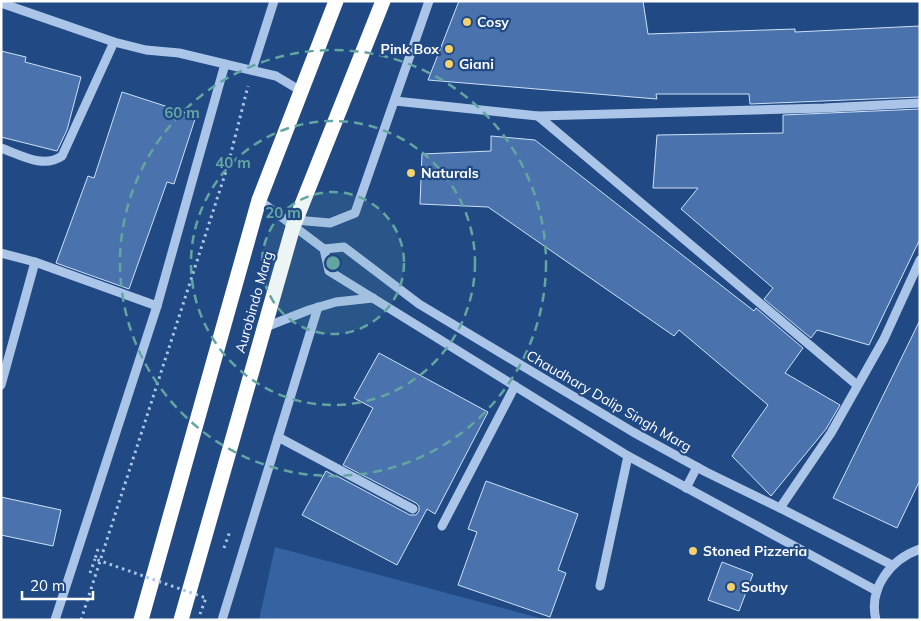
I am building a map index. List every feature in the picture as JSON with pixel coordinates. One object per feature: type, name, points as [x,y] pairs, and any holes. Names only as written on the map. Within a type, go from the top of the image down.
[{"type":"highway","name":"Aurobindo Marg","points":[[141,620],[259,200],[336,1]]},
{"type":"highway","name":"Aurobindo Marg","points":[[181,620],[294,223],[383,1]]},
{"type":"street","points":[[252,70],[274,1]]},
{"type":"street","points":[[294,223],[330,223],[356,213],[429,1]]},
{"type":"street","points":[[1,3],[114,42],[146,50],[178,52],[276,76],[301,91]]},
{"type":"street","points":[[1,148],[41,162],[50,162],[62,156],[114,42]]},
{"type":"street","points":[[54,620],[157,306],[226,64]]},
{"type":"street","points":[[395,100],[538,116],[814,109],[920,103]]},
{"type":"street","points":[[538,116],[857,385]]},
{"type":"street","points":[[259,200],[294,223],[324,249],[329,271],[628,456],[876,592]]},
{"type":"street","name":"Chaudhary Dalip Singh Marg","points":[[324,249],[344,247],[419,304],[632,432],[697,467],[892,565]]},
{"type":"street","points":[[1,252],[35,262],[157,306]]},
{"type":"street","points":[[780,508],[831,433],[884,339],[920,260]]},
{"type":"street","points":[[1,385],[35,262]]},
{"type":"street","points":[[263,328],[336,302],[373,298]]},
{"type":"street","points":[[222,620],[318,307]]},
{"type":"street","points":[[442,526],[515,386]]},
{"type":"street","points":[[278,437],[413,509]]},
{"type":"street","points":[[600,586],[628,456]]},
{"type":"street","points":[[686,488],[697,467]]},
{"type":"street","points":[[876,620],[874,613],[876,592],[883,577],[892,565],[908,553],[920,549]]},
{"type":"path","points":[[81,620],[228,165],[252,70]]},
{"type":"path","points":[[98,549],[95,559],[206,598],[200,614]]},
{"type":"shaded area","points":[[275,547],[547,620],[259,620]]},
{"type":"building","points":[[459,1],[643,1],[648,34],[795,29],[795,32],[920,26],[920,97],[750,104],[749,94],[656,94],[657,99],[428,80]]},
{"type":"building","points":[[1,51],[26,57],[25,62],[81,77],[67,130],[57,151],[1,137]]},
{"type":"building","points":[[122,92],[196,116],[174,184],[167,182],[129,289],[56,263],[88,176],[94,178]]},
{"type":"building","points":[[920,109],[920,239],[869,345],[817,330],[811,338],[764,299],[773,288],[681,209],[698,188],[653,188],[657,135],[783,133],[783,115]]},
{"type":"building","points":[[491,136],[535,140],[754,311],[756,308],[803,348],[785,373],[840,405],[826,429],[771,496],[732,456],[768,405],[679,330],[674,336],[488,207],[420,204],[422,154],[491,151]]},
{"type":"building","points":[[920,320],[920,480],[897,528],[833,498]]},
{"type":"building","points":[[379,353],[488,412],[435,514],[427,509],[397,565],[302,515],[326,471],[410,515],[416,515],[419,511],[419,506],[416,503],[343,465],[373,408],[354,398]]},
{"type":"building","points":[[486,481],[578,514],[558,570],[566,573],[550,617],[458,585],[477,532],[468,529]]},
{"type":"building","points":[[1,497],[61,510],[53,546],[1,535]]},
{"type":"building","name":"Southy","points":[[722,562],[753,574],[739,611],[708,600]]},
{"type":"place","name":"Cosy","points":[[467,22]]},
{"type":"place","name":"Pink Box","points":[[449,49]]},
{"type":"place","name":"Giani","points":[[449,64]]},
{"type":"place","name":"Naturals","points":[[411,173]]},
{"type":"place","name":"Stoned Pizzeria","points":[[693,551]]},
{"type":"place","name":"Southy","points":[[731,587]]}]
